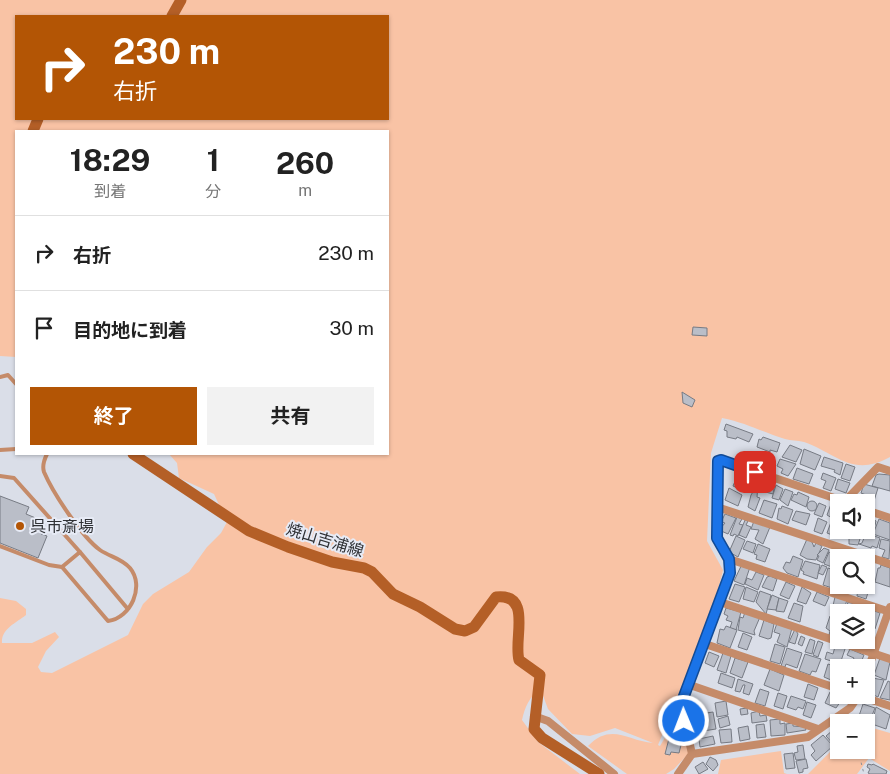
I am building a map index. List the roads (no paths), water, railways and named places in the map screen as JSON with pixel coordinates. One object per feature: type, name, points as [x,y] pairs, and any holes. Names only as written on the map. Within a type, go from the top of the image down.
[{"type":"main road","points":[[173,15],[181,0]]},
{"type":"main road","name":"焼山吉浦線","points":[[135,455],[249,531],[332,562],[364,568],[372,572],[393,594],[420,607],[456,629],[465,631],[474,627],[496,597],[504,596],[512,600],[521,616],[517,643],[519,660],[540,675],[534,716]]},
{"type":"main road","points":[[534,716],[534,729],[542,738],[599,774]]},
{"type":"street","points":[[692,754],[681,704],[690,685],[730,573],[729,559],[717,538],[718,461],[721,460],[830,497]]},
{"type":"street","points":[[853,494],[878,467],[890,471]]},
{"type":"street","points":[[717,507],[890,564]]},
{"type":"street","points":[[875,513],[890,518]]},
{"type":"street","points":[[729,559],[890,610],[872,659]]},
{"type":"street","points":[[720,602],[890,659]]},
{"type":"street","points":[[705,644],[830,686]]},
{"type":"street","points":[[690,685],[818,730]]},
{"type":"street","points":[[875,701],[890,706]]},
{"type":"street","points":[[678,774],[692,754],[808,737],[850,708],[852,704]]},
{"type":"street","points":[[534,716],[548,721],[614,774]]},
{"type":"lane","points":[[0,376],[8,375],[15,383]]},
{"type":"lane","points":[[0,450],[15,449]]},
{"type":"lane","points":[[0,546],[49,565],[62,567],[108,621],[116,620],[135,598],[137,587],[135,575],[119,558],[101,550],[70,517],[44,471],[43,463],[47,455]]},
{"type":"lane","points":[[0,476],[14,478],[127,608]]},
{"type":"lane","points":[[62,567],[80,552]]},
{"type":"place","name":"呉市斎場","points":[[20,526]]}]
